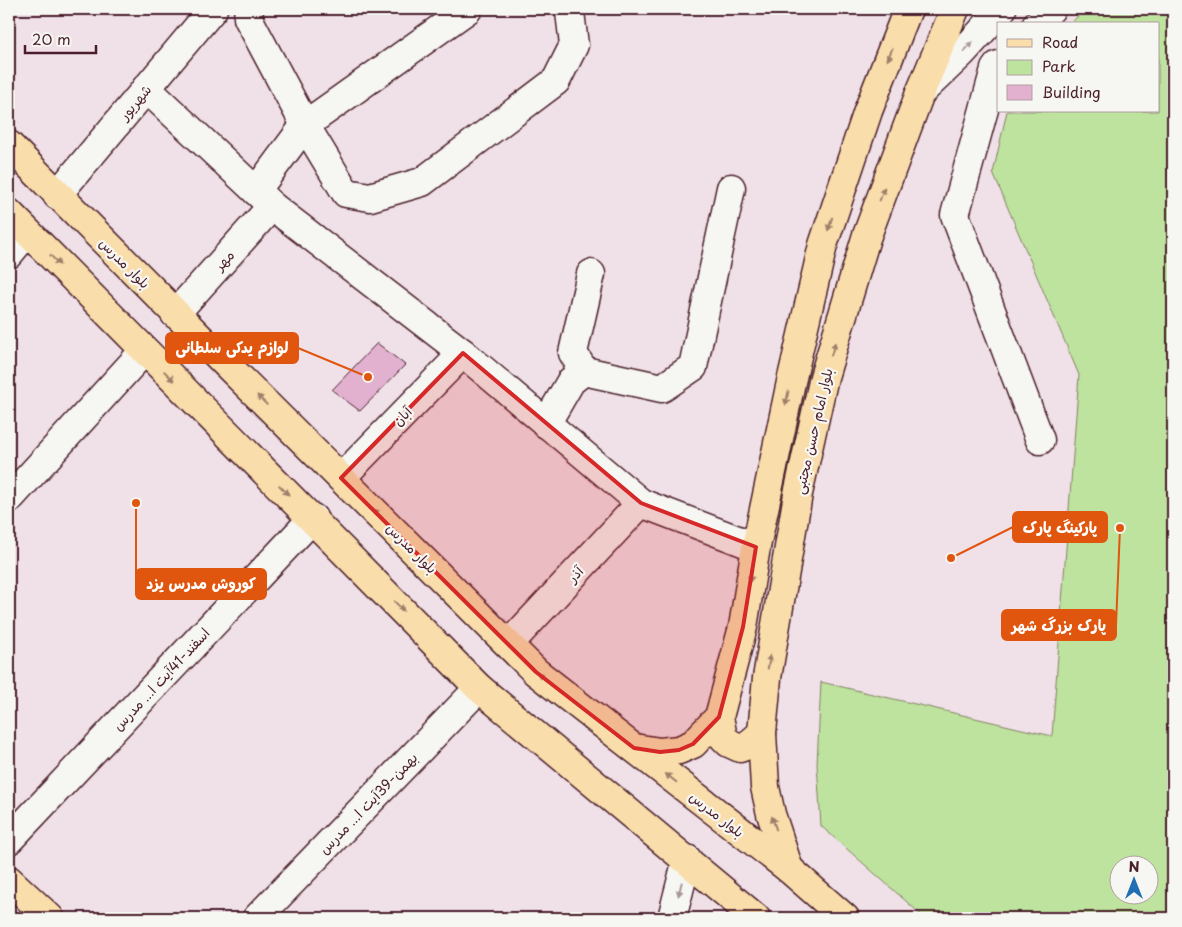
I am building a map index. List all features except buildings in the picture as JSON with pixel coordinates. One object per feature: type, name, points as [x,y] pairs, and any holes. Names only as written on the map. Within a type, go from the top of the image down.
[{"type":"main road","points":[[762,733],[748,745],[740,748],[729,743],[723,737],[719,717],[744,627],[756,547],[790,382],[823,245],[868,111],[908,9]]},
{"type":"main road","name":"بلوار امام حسن مجتبی","points":[[789,869],[771,814],[765,787],[762,733],[767,678],[798,494],[824,377],[866,238],[920,92],[955,9]]},
{"type":"main road","name":"بلوار مدرس","points":[[9,145],[175,314],[536,672],[789,869],[845,918]]},
{"type":"main road","points":[[9,213],[479,688],[756,918]]},
{"type":"main road","points":[[634,748],[660,752],[679,750],[693,744],[719,717]]},
{"type":"main road","points":[[9,880],[50,918]]},
{"type":"street","name":"شهریور","points":[[57,195],[213,9]]},
{"type":"street","points":[[249,9],[248,18],[305,125],[346,193],[370,197],[422,182],[556,81],[574,45],[568,9]]},
{"type":"street","name":"مهر","points":[[175,314],[264,198],[305,125],[468,9]]},
{"type":"street","points":[[920,92],[962,53],[1002,9]]},
{"type":"street","points":[[1039,22],[1051,9]]},
{"type":"street","points":[[997,66],[955,216],[1040,440]]},
{"type":"street","points":[[146,88],[264,198],[463,353],[641,504],[756,547]]},
{"type":"street","points":[[591,274],[573,353],[584,371],[662,388],[693,367],[731,188]]},
{"type":"street","points":[[9,254],[28,232]]},
{"type":"street","points":[[9,499],[144,351]]},
{"type":"street","name":"آبان","points":[[341,478],[463,353]]},
{"type":"street","points":[[546,424],[571,380],[584,371]]},
{"type":"street","name":"آذر","points":[[508,644],[641,504]]},
{"type":"street","name":"اسفند-41آیت ا... مدرس","points":[[9,840],[312,518]]},
{"type":"street","name":"بهمن-39آیت ا... مدرس","points":[[257,918],[479,688]]},
{"type":"street","points":[[672,918],[687,859]]},
{"type":"highlighted area","points":[[463,353],[641,503],[756,547],[743,627],[719,717],[693,744],[679,750],[660,752],[634,748],[536,672],[341,478]]},
{"type":"green space","points":[[1085,9],[1173,9],[1173,918],[925,918],[821,826],[817,764],[821,682],[1052,736],[1079,375],[993,173],[1007,112],[1160,112],[1160,22],[1072,22]]},
{"type":"place","name":"لوازم یدکی سلطانی","points":[[368,377]]},
{"type":"place","name":"کوروش مدرس یزد","points":[[136,503]]},
{"type":"place","name":"پارک بزرگ شهر","points":[[1120,528]]},
{"type":"place","name":"پارکینگ پارک","points":[[951,558]]}]
